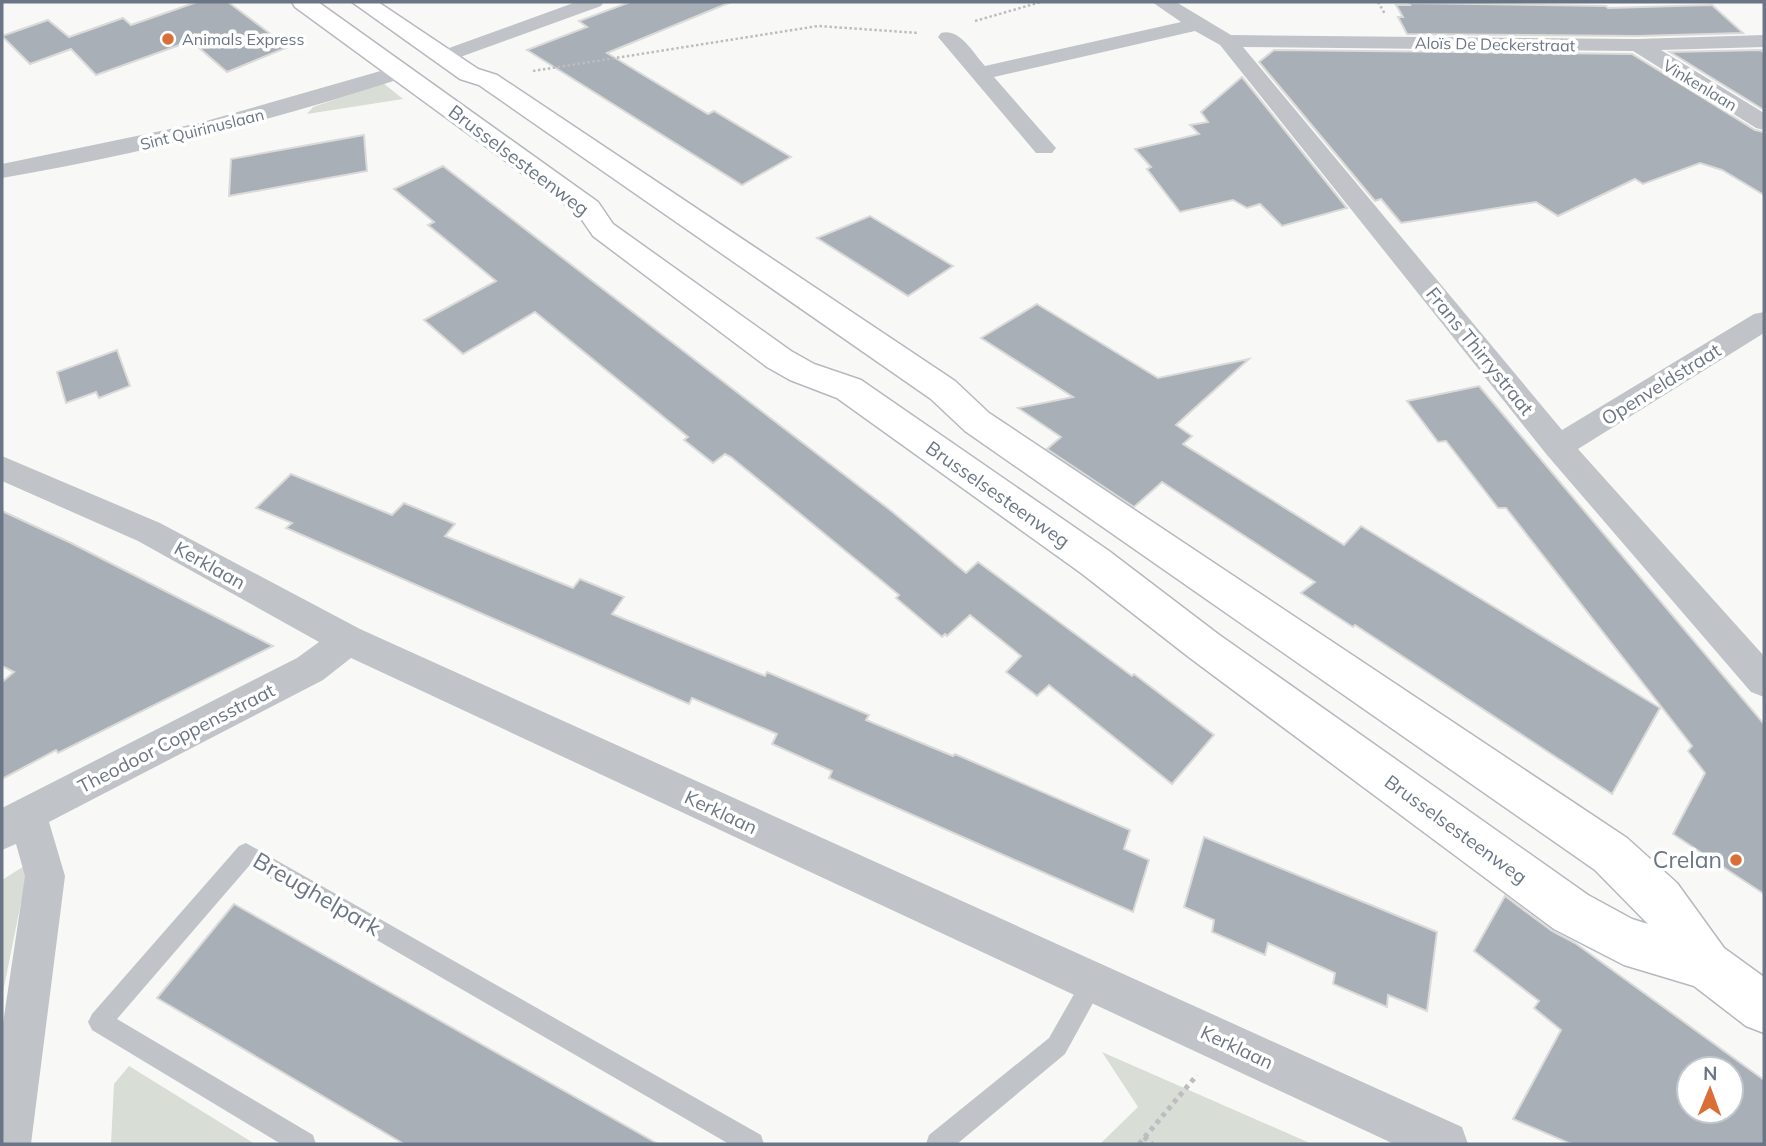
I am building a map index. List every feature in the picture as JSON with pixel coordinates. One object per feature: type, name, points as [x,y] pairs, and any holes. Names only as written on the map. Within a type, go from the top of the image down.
[{"type":"street","name":"Brusselsesteenweg","points":[[303,2],[588,208],[603,230],[779,359],[802,372],[849,389],[1095,562],[1204,646],[1571,912],[1624,941],[1707,965]]},
{"type":"street","name":"Brusselsesteenweg","points":[[363,2],[468,74],[488,80],[943,390],[976,422],[1611,854],[1660,900],[1707,965],[1764,1008]]},
{"type":"street","points":[[445,56],[594,2]]},
{"type":"street","name":"Frans Thirrystraat","points":[[1162,2],[1227,41],[1558,447],[1764,681]]},
{"type":"street","points":[[980,74],[1196,24]]},
{"type":"street","points":[[939,36],[980,74],[1044,148]]},
{"type":"street","name":"Aloïs De Deckerstraat","points":[[1227,41],[1637,45],[1764,41]]},
{"type":"street","name":"Vinkenlaan","points":[[1637,45],[1764,123]]},
{"type":"street","name":"Sint Quirinuslaan","points":[[2,171],[110,152],[193,132],[299,104],[398,72]]},
{"type":"street","name":"Openveldstraat","points":[[1558,447],[1764,321]]},
{"type":"street","name":"Kerklaan","points":[[2,468],[149,532],[348,640],[1445,1144]]},
{"type":"street","name":"Theodoor Coppensstraat","points":[[15,822],[310,669],[348,640]]},
{"type":"street","points":[[8,1144],[45,876],[15,822]]},
{"type":"lane","name":"Breughelpark","points":[[304,1144],[100,1022],[246,853],[752,1144]]},
{"type":"lane","points":[[938,1144],[1057,1046],[1093,982]]},
{"type":"path","points":[[967,23],[1041,2]]},
{"type":"path","points":[[488,80],[818,26],[939,36]]},
{"type":"path","points":[[1139,1144],[1225,1041]]},
{"type":"path","points":[[1144,1137],[1152,1144]]},
{"type":"shaded area","points":[[383,83],[403,99],[307,114],[313,107]]},
{"type":"shaded area","points":[[29,863],[2,997],[2,880]]},
{"type":"shaded area","points":[[1102,1052],[1312,1144],[1100,1144],[1138,1107]]},
{"type":"shaded area","points":[[129,1066],[255,1144],[111,1144],[114,1084]]},
{"type":"building","name":"Animals Express","points":[[197,2],[228,2],[288,47],[227,72],[191,41],[96,75],[71,49],[30,64],[2,36],[48,20],[69,37],[123,18],[131,25]]},
{"type":"building","points":[[630,2],[731,2],[607,53],[708,114],[714,111],[791,157],[742,185],[527,50],[587,27],[579,21]]},
{"type":"building","points":[[1409,3],[1608,8],[1712,5],[1743,33],[1637,36],[1407,34],[1398,17],[1403,17],[1396,5],[1410,5]]},
{"type":"building","points":[[1274,50],[1632,54],[1755,130],[1764,132],[1764,195],[1722,170],[1700,163],[1643,184],[1635,179],[1558,216],[1536,202],[1401,223],[1381,199],[1375,201],[1259,62]]},
{"type":"building","points":[[1761,50],[1764,53],[1764,110],[1670,52]]},
{"type":"building","points":[[1242,77],[1347,208],[1282,226],[1260,204],[1247,208],[1233,200],[1180,212],[1147,169],[1151,167],[1135,149],[1199,134],[1190,125],[1208,122],[1201,112]]},
{"type":"building","points":[[364,135],[367,171],[229,196],[231,159]]},
{"type":"building","points":[[443,166],[890,510],[966,573],[978,562],[1214,735],[1172,784],[1049,685],[1037,696],[1006,672],[1021,656],[970,615],[947,636],[945,634],[942,637],[896,598],[899,595],[731,457],[725,454],[713,463],[684,440],[688,437],[535,312],[463,354],[424,320],[496,281],[428,225],[434,222],[394,189]]},
{"type":"building","points":[[870,216],[953,266],[908,296],[817,238]]},
{"type":"building","points":[[1037,304],[1158,378],[1249,359],[1176,425],[1192,436],[1183,444],[1344,545],[1361,526],[1660,708],[1612,794],[1355,625],[1353,627],[1301,593],[1315,582],[1162,482],[1134,507],[1047,449],[1061,437],[1018,408],[1073,397],[981,338]]},
{"type":"building","points":[[117,350],[130,386],[99,398],[96,392],[66,403],[57,372]]},
{"type":"building","points":[[1479,386],[1764,724],[1764,894],[1673,834],[1705,773],[1688,751],[1692,746],[1506,508],[1498,508],[1446,441],[1438,442],[1407,401]]},
{"type":"building","points":[[291,474],[392,515],[404,503],[455,524],[445,536],[573,588],[580,579],[624,597],[612,614],[765,676],[767,672],[869,715],[866,720],[953,756],[955,754],[1130,830],[1124,849],[1149,860],[1133,912],[829,778],[832,771],[772,744],[777,734],[692,698],[689,704],[286,528],[292,523],[256,508]]},
{"type":"building","points":[[2,511],[71,543],[273,646],[58,753],[56,750],[2,779],[2,682],[14,672],[2,666]]},
{"type":"building","points":[[1204,837],[1437,932],[1427,1011],[1388,995],[1387,1007],[1333,984],[1335,973],[1268,943],[1265,955],[1212,932],[1214,920],[1184,907]]},
{"type":"building","points":[[1505,896],[1552,931],[1575,943],[1730,1055],[1675,1055],[1675,1125],[1745,1125],[1745,1066],[1764,1080],[1764,1144],[1571,1144],[1513,1119],[1561,1030],[1534,1008],[1539,1001],[1474,951]]},
{"type":"building","points":[[234,904],[658,1144],[404,1144],[157,998]]},
{"type":"place","name":"Animals Express","points":[[168,39]]},
{"type":"place","name":"Crelan","points":[[1736,860]]}]
